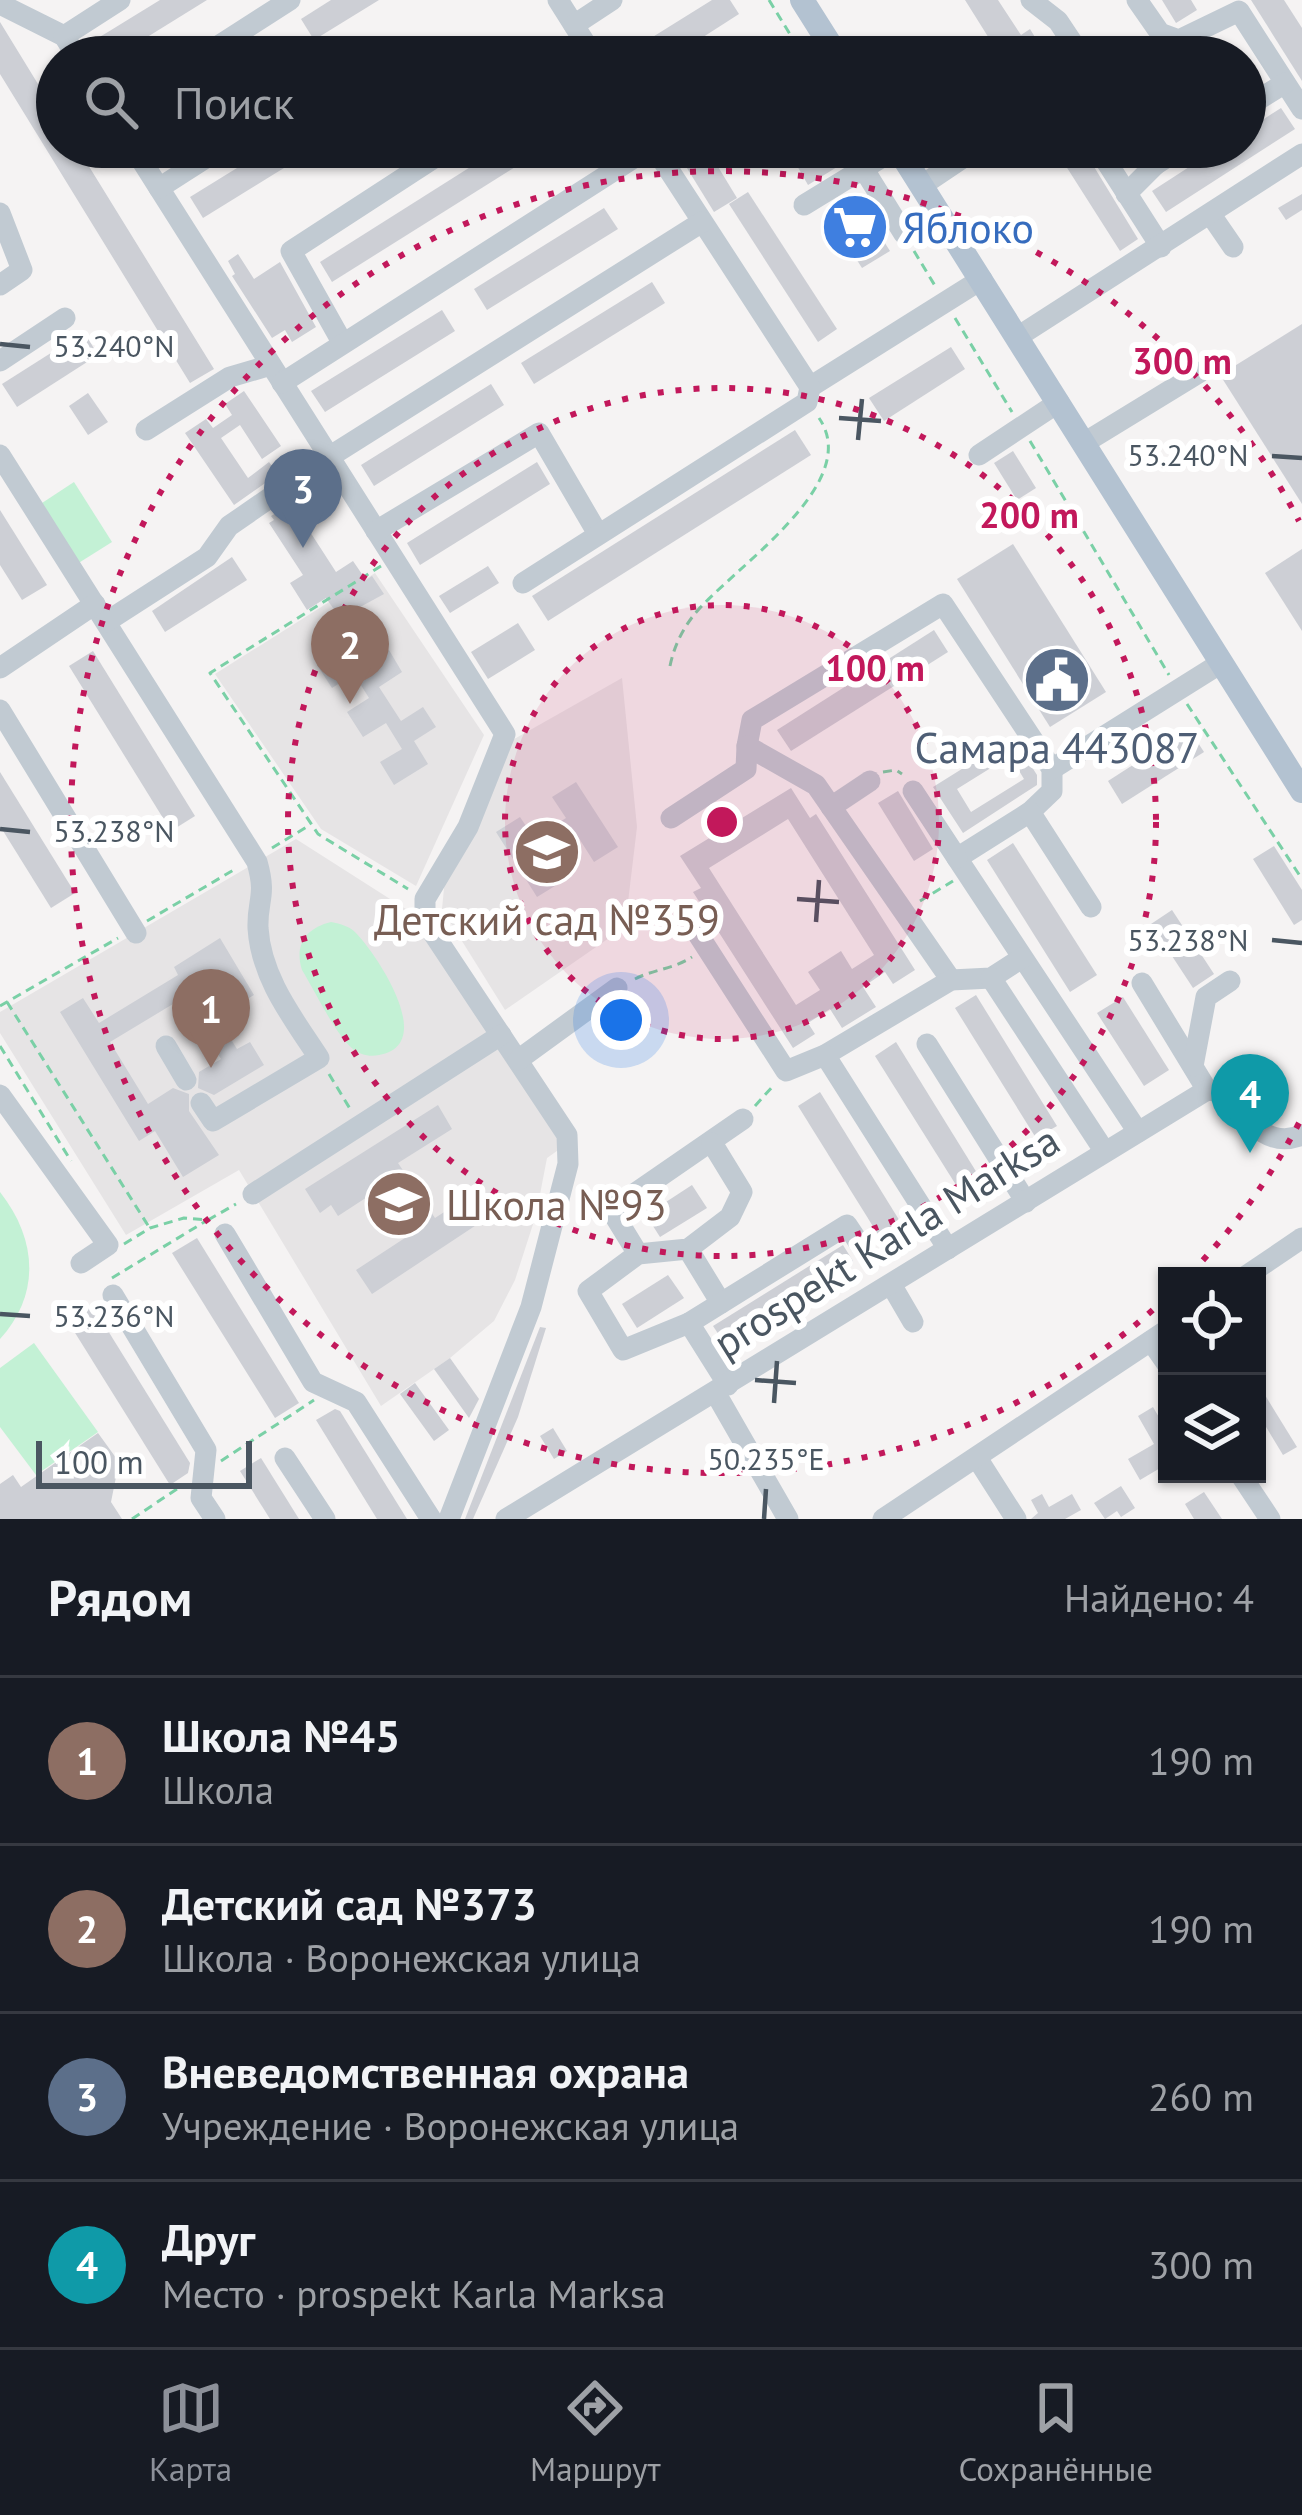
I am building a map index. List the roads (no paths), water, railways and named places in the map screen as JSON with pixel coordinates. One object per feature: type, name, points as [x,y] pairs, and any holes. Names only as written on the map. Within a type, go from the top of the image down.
[{"type":"main road","points":[[802,0],[825,36]]},
{"type":"main road","points":[[910,168],[1302,791]]},
{"type":"street","points":[[0,4],[64,36],[120,0]]},
{"type":"street","points":[[234,36],[290,0]]},
{"type":"street","points":[[558,0],[580,36]]},
{"type":"street","points":[[574,25],[612,0]]},
{"type":"street","points":[[1030,0],[1058,21],[1068,36]]},
{"type":"street","points":[[1137,0],[1160,33],[1168,36]]},
{"type":"street","points":[[1187,36],[1239,11],[1255,36]]},
{"type":"street","points":[[1266,52],[1302,109]]},
{"type":"street","points":[[1266,96],[1286,83]]},
{"type":"street","points":[[1018,336],[1302,154]]},
{"type":"street","points":[[147,168],[505,734],[468,827],[425,899],[425,921],[567,1135],[568,1164],[531,1307],[449,1519]]},
{"type":"street","points":[[159,188],[191,168]]},
{"type":"street","points":[[342,342],[291,251],[419,168]]},
{"type":"street","points":[[146,430],[230,376],[276,374],[342,342],[619,168]]},
{"type":"street","points":[[666,168],[808,394]]},
{"type":"street","points":[[805,205],[863,168],[904,234]]},
{"type":"street","points":[[918,181],[935,168]]},
{"type":"street","points":[[918,181],[941,168]]},
{"type":"street","points":[[1110,168],[1161,247]]},
{"type":"street","points":[[1126,194],[1142,168]]},
{"type":"street","points":[[0,212],[22,270],[0,285]]},
{"type":"street","points":[[1210,215],[1233,247]]},
{"type":"street","points":[[0,668],[207,557],[230,526],[328,457],[702,222]]},
{"type":"street","points":[[523,583],[982,279]]},
{"type":"street","points":[[0,362],[65,318]]},
{"type":"street","points":[[1084,443],[1199,373]]},
{"type":"street","points":[[979,455],[1059,402]]},
{"type":"street","points":[[376,531],[539,433],[598,534]]},
{"type":"street","points":[[0,455],[254,858],[265,888],[258,927],[270,981],[319,1058],[213,1121],[201,1103]]},
{"type":"street","points":[[671,818],[746,769],[752,720],[943,604],[1052,769],[1052,791],[962,865]]},
{"type":"street","points":[[1052,769],[1221,662]]},
{"type":"street","points":[[0,710],[135,931]]},
{"type":"street","points":[[747,746],[816,784],[951,980]]},
{"type":"street","points":[[831,807],[870,781]]},
{"type":"street","points":[[913,791],[1138,1132]]},
{"type":"street","points":[[1030,812],[1091,907]]},
{"type":"street","points":[[700,937],[786,1071],[825,1055],[951,980],[991,977],[1022,958]]},
{"type":"street","points":[[991,977],[1105,1152]]},
{"type":"street","points":[[1193,1066],[1206,997],[1231,981]]},
{"type":"street","points":[[1142,983],[1207,1090],[1225,1092],[1259,1132],[1276,1140],[1300,1140]]},
{"type":"street","points":[[518,1060],[617,988]]},
{"type":"street","points":[[246,1198],[501,1035]]},
{"type":"street","points":[[927,1044],[1026,1202]]},
{"type":"street","points":[[166,1046],[186,1080]]},
{"type":"street","points":[[825,1055],[948,1250]]},
{"type":"street","name":"prospekt Karla Marksa","points":[[506,1519],[534,1512],[722,1388],[1207,1090]]},
{"type":"street","points":[[0,1095],[108,1245],[81,1263]]},
{"type":"street","points":[[638,1254],[611,1210],[743,1120]]},
{"type":"street","points":[[712,1143],[742,1192],[730,1217],[688,1249],[638,1254],[588,1291],[623,1350],[689,1323],[847,1225],[869,1258]]},
{"type":"street","points":[[216,1227],[313,1382],[356,1402],[431,1519]]},
{"type":"street","points":[[1259,1267],[1302,1238]]},
{"type":"street","points":[[688,1249],[721,1303]]},
{"type":"street","points":[[892,1286],[913,1322]]},
{"type":"street","points":[[113,1295],[206,1450],[201,1498],[214,1519]]},
{"type":"street","points":[[689,1323],[788,1519]]},
{"type":"street","points":[[883,1519],[1158,1336]]},
{"type":"street","points":[[285,1458],[325,1519]]},
{"type":"street","points":[[977,1458],[1016,1519]]},
{"type":"street","points":[[1246,1483],[1270,1519]]},
{"type":"place","name":"Яблоко","points":[[855,227]]},
{"type":"place","name":"Вневедомственная охрана","points":[[303,548]]},
{"type":"place","name":"Самара 443087","points":[[1057,680]]},
{"type":"place","name":"Детский сад №373","points":[[350,704]]},
{"type":"place","name":"Детский сад №359","points":[[547,852]]},
{"type":"place","name":"Школа №45","points":[[211,1068]]},
{"type":"place","name":"Друг","points":[[1250,1153]]},
{"type":"place","name":"Школа №93","points":[[399,1204]]}]
